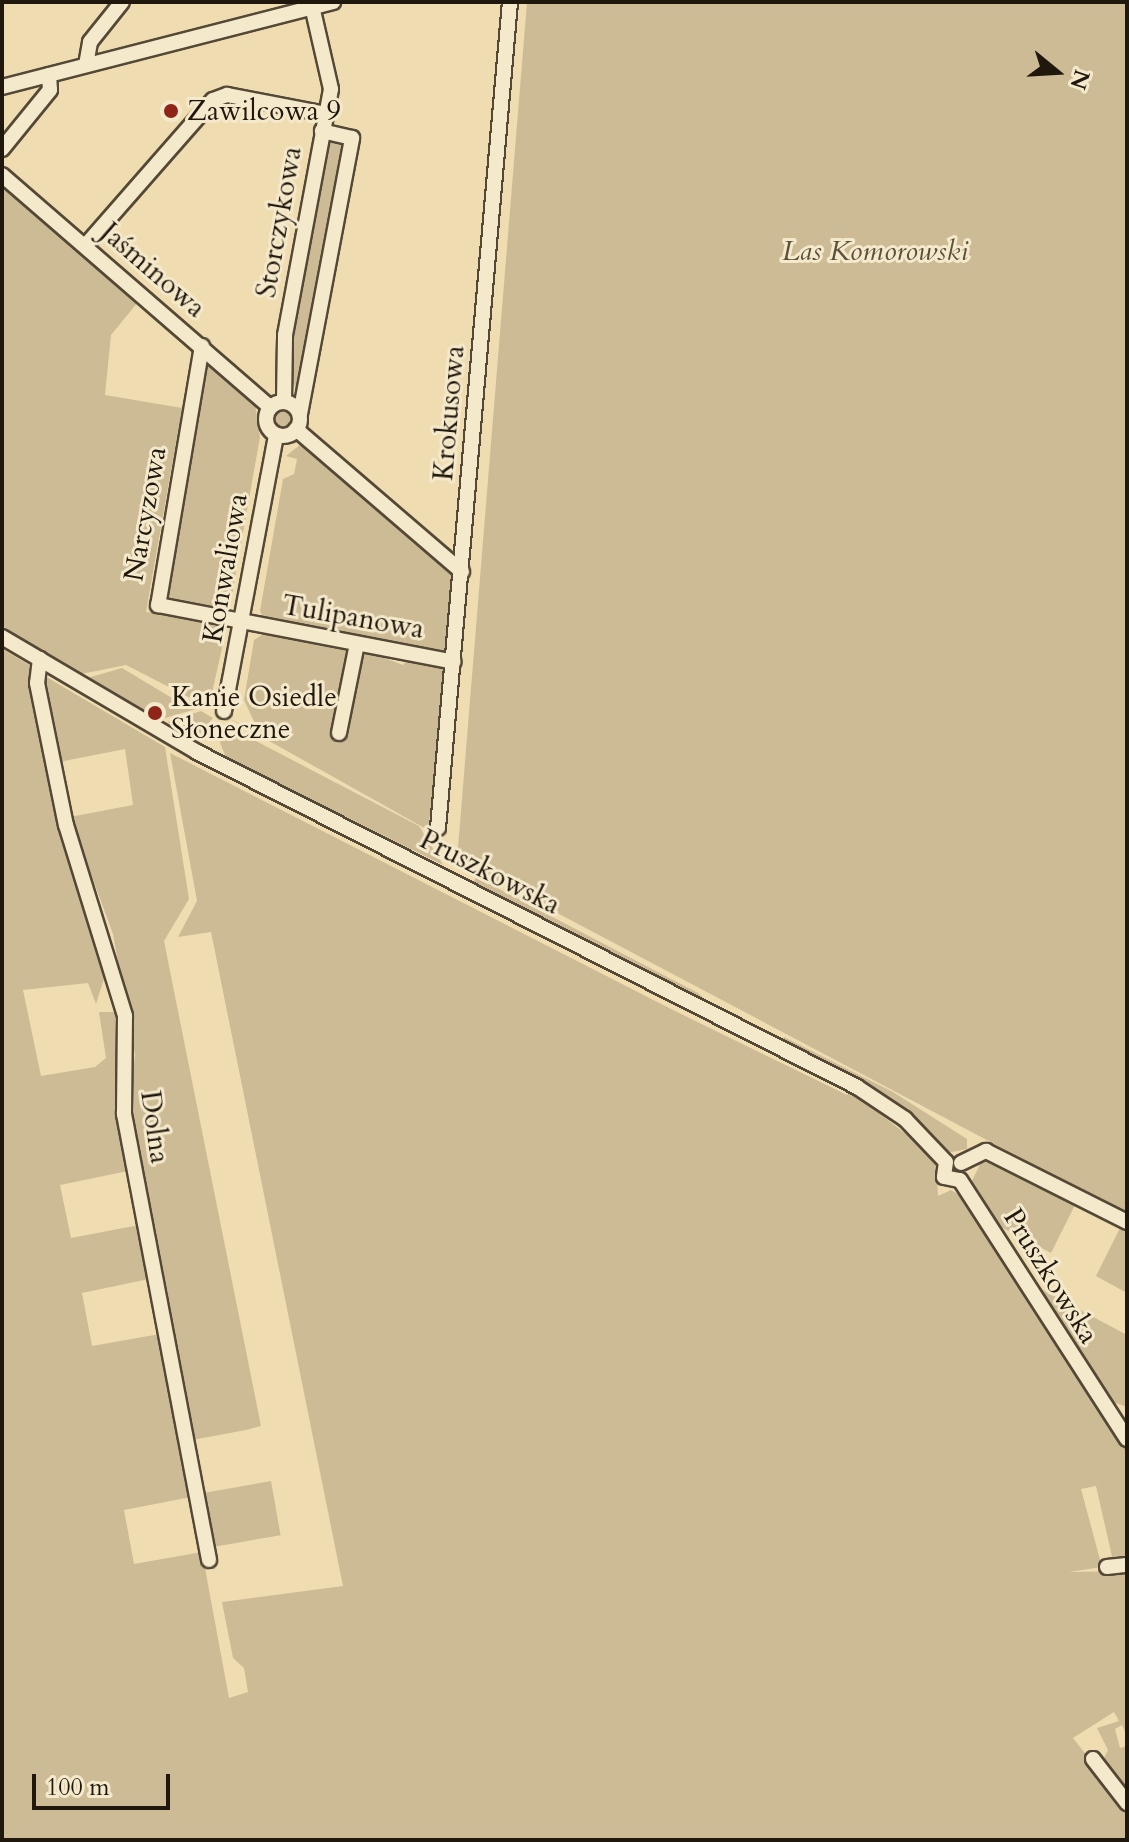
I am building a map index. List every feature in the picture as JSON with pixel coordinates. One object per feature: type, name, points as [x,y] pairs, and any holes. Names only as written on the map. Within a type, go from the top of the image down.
[{"type":"street","points":[[86,65],[90,42],[122,2]]},
{"type":"street","points":[[2,87],[333,2]]},
{"type":"street","name":"Krokusowa","points":[[438,828],[510,2]]},
{"type":"street","name":"Storczykowa","points":[[276,435],[266,422],[277,404],[285,335],[331,81],[312,5]]},
{"type":"street","points":[[2,149],[50,90],[49,75]]},
{"type":"street","points":[[85,246],[213,100],[227,95],[326,114]]},
{"type":"street","points":[[296,429],[352,138],[322,131]]},
{"type":"street","name":"Jaśminowa","points":[[2,175],[202,346],[277,404],[300,414]]},
{"type":"street","name":"Narcyzowa","points":[[202,346],[156,600],[165,610],[242,624]]},
{"type":"street","points":[[296,429],[462,572]]},
{"type":"street","points":[[276,435],[296,429]]},
{"type":"street","name":"Konwaliowa","points":[[224,711],[276,435]]},
{"type":"street","name":"Tulipanowa","points":[[242,624],[454,662]]},
{"type":"street","name":"Pruszkowska","points":[[2,637],[197,752],[857,1087],[905,1119],[954,1163],[960,1180],[1127,1439]]},
{"type":"street","points":[[339,733],[357,644]]},
{"type":"street","name":"Dolna","points":[[40,659],[37,683],[66,825],[125,1016],[124,1114],[209,1560]]},
{"type":"street","points":[[954,1163],[986,1151],[1127,1222]]},
{"type":"street","points":[[1107,1567],[1127,1565]]},
{"type":"street","points":[[1093,1759],[1127,1803]]},
{"type":"green space","name":"Las Komorowski","points":[[527,2],[1127,2],[1127,1214],[457,860]]},
{"type":"green space","points":[[346,139],[298,398],[287,361],[324,140]]},
{"type":"green space","points":[[2,186],[138,302],[111,335],[105,395],[182,408],[146,612],[219,625],[225,635],[209,706],[216,711],[126,665],[81,674],[2,626]]},
{"type":"green space","points":[[210,365],[255,404],[260,437],[230,606],[221,613],[169,604],[162,595],[202,368]]},
{"type":"green space","points":[[283,406],[294,413],[295,418],[288,429],[283,430],[272,423],[271,418],[278,407]]},
{"type":"green space","points":[[301,444],[451,575],[448,650],[441,654],[266,621],[260,611],[283,479],[294,474],[297,459],[286,456]]},
{"type":"green space","points":[[265,633],[344,648],[350,657],[366,651],[403,665],[408,659],[440,664],[447,675],[428,830],[230,719],[259,732],[244,700],[254,640]]},
{"type":"green space","points":[[2,649],[31,666],[51,767],[107,969],[96,1004],[88,983],[23,990],[41,1076],[95,1067],[106,1058],[99,1012],[119,1012],[128,1171],[60,1185],[71,1238],[139,1225],[149,1279],[82,1293],[92,1346],[160,1334],[191,1497],[124,1510],[134,1564],[202,1552],[229,1698],[248,1692],[244,1668],[233,1658],[222,1602],[343,1586],[211,932],[178,937],[197,901],[170,753],[673,1010],[847,1095],[850,1090],[936,1158],[938,1196],[951,1190],[965,1198],[1127,1447],[1127,1561],[1113,1561],[1096,1486],[1081,1489],[1102,1567],[1069,1572],[1127,1571],[1127,1736],[1122,1725],[1115,1729],[1120,1748],[1127,1746],[1127,1797],[1101,1764],[1108,1750],[1097,1728],[1119,1721],[1114,1712],[1073,1738],[1095,1766],[1096,1780],[1111,1786],[1127,1809],[1127,1840],[2,1840]]},
{"type":"green space","points":[[122,668],[182,704],[196,709],[162,719],[84,679]]},
{"type":"green space","points":[[43,675],[165,747],[189,899],[164,941],[261,1426],[192,1440],[129,1112],[135,1055],[113,934],[70,817],[133,805],[125,749],[59,762]]},
{"type":"green space","points":[[201,711],[213,718],[197,737],[167,722]]},
{"type":"green space","points":[[227,726],[419,826],[443,865],[226,757],[220,743]]},
{"type":"green space","points":[[476,877],[698,993],[710,1004],[697,1004],[473,884]]},
{"type":"green space","points":[[784,1037],[893,1092],[967,1139],[967,1149],[947,1153],[781,1043]]},
{"type":"green space","points":[[982,1160],[1075,1205],[1051,1253],[999,1226],[972,1181]]},
{"type":"green space","points":[[1120,1228],[1127,1231],[1127,1293],[1096,1276]]},
{"type":"green space","points":[[1041,1289],[1127,1335],[1127,1407],[1113,1402],[1127,1431]]},
{"type":"green space","points":[[271,1481],[281,1535],[212,1547],[202,1493]]},
{"type":"waterway","points":[[985,1233],[1127,1451]]},
{"type":"place","name":"Zawilcowa 9","points":[[171,111]]},
{"type":"place","name":"Kanie Osiedle Słoneczne","points":[[155,713]]}]
